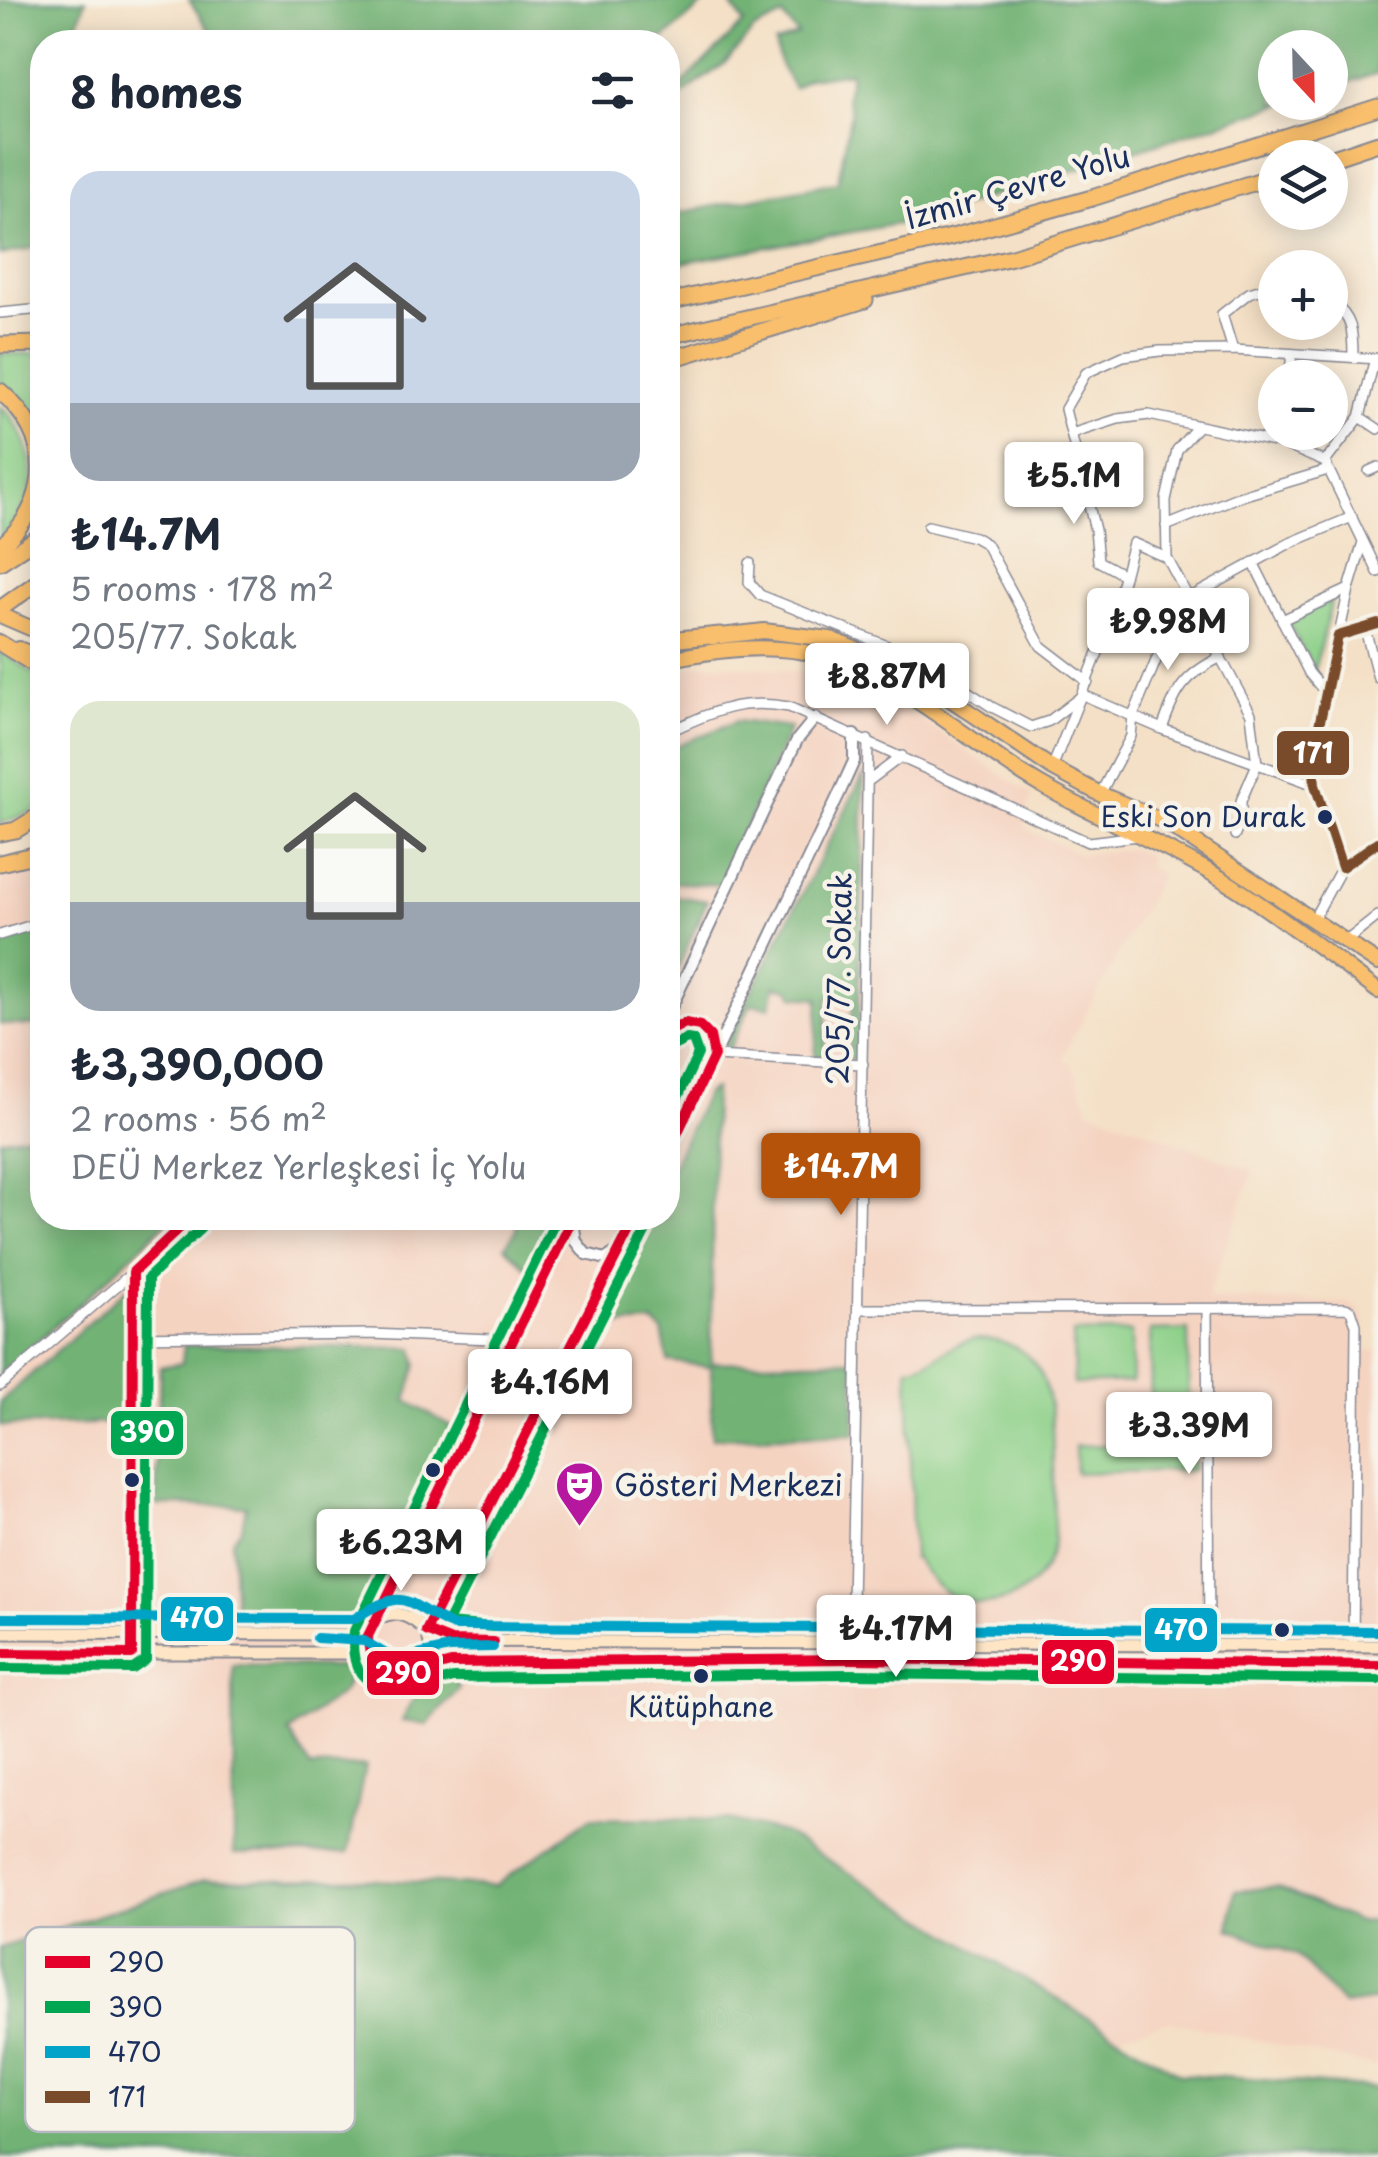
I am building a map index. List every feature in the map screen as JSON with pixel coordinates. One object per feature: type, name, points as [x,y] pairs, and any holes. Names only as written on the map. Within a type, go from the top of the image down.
[{"type":"highway","name":"İzmir Çevre Yolu","points":[[680,299],[956,236],[1092,198],[1378,107]]},
{"type":"highway","points":[[1348,152],[1378,143]]},
{"type":"highway","name":"İzmir Çevre Yolu","points":[[680,333],[1012,257],[1258,181]]},
{"type":"highway","points":[[680,356],[1012,257]]},
{"type":"highway","points":[[680,291],[770,278]]},
{"type":"highway","points":[[0,345],[30,344]]},
{"type":"highway","points":[[0,391],[23,414],[30,428]]},
{"type":"highway","points":[[0,547],[30,512]]},
{"type":"highway","points":[[0,562],[30,543]]},
{"type":"highway","points":[[0,612],[30,587]]},
{"type":"highway","points":[[680,649],[720,635]]},
{"type":"highway","points":[[0,643],[30,662]]},
{"type":"highway","points":[[0,833],[30,821]]},
{"type":"highway","points":[[0,863],[30,856]]},
{"type":"main road","points":[[0,612],[30,627]]},
{"type":"main road","points":[[720,635],[764,631],[805,635],[862,650],[908,671],[1052,768],[1163,821],[1378,963]]},
{"type":"main road","points":[[0,643],[30,654]]},
{"type":"main road","points":[[680,653],[780,648],[864,670],[903,690],[1040,785],[1107,816],[1229,884],[1378,992]]},
{"type":"main road","points":[[0,1634],[359,1634],[395,1614],[413,1618],[426,1631],[451,1642],[1378,1646]]},
{"type":"main road","points":[[372,1627],[366,1646],[373,1664],[380,1670]]},
{"type":"main road","points":[[411,1673],[420,1667],[428,1650],[426,1631]]},
{"type":"main road","points":[[0,1653],[349,1653],[395,1676],[451,1663],[852,1659],[1378,1665]]},
{"type":"street","points":[[1233,350],[1222,314],[1258,290]]},
{"type":"street","points":[[0,313],[30,310]]},
{"type":"street","points":[[1348,319],[1354,329],[1353,357]]},
{"type":"street","points":[[1124,575],[1098,561],[1095,530],[1065,409],[1086,373],[1123,356],[1160,351],[1233,350],[1376,358],[1360,417],[1326,466],[1166,526]]},
{"type":"street","points":[[1292,354],[1292,360]]},
{"type":"street","points":[[1071,434],[1149,415],[1258,439]]},
{"type":"street","points":[[1360,417],[1378,429]]},
{"type":"street","points":[[1198,426],[1177,450],[1166,500],[1167,558],[1251,714],[1257,764],[1241,802],[1235,835]]},
{"type":"street","points":[[1295,450],[1326,466],[1378,572]]},
{"type":"street","points":[[1100,794],[1131,736],[1133,716],[1167,634],[1189,598],[1252,562],[1352,518]]},
{"type":"street","points":[[928,526],[974,536],[986,544],[1042,646],[1088,682]]},
{"type":"street","points":[[1342,867],[1314,786],[1313,754],[1349,589],[1364,542]]},
{"type":"street","points":[[1052,768],[1088,682],[1133,544],[1167,558]]},
{"type":"street","points":[[750,562],[749,582],[760,594],[915,657],[1018,722],[1040,727],[1083,695]]},
{"type":"street","points":[[1252,562],[1309,673],[1325,692]]},
{"type":"street","points":[[1282,620],[1349,589]]},
{"type":"street","points":[[1338,636],[1378,624]]},
{"type":"street","points":[[1365,630],[1378,678]]},
{"type":"street","points":[[1162,728],[1173,696],[1196,670],[1220,657]]},
{"type":"street","points":[[1083,695],[1314,786]]},
{"type":"street","points":[[680,727],[737,704],[764,702],[789,706],[1088,842],[1145,836]]},
{"type":"street","points":[[680,989],[797,740],[815,718]]},
{"type":"street","points":[[680,1127],[854,761],[854,735]]},
{"type":"street","name":"205/77. Sokak","points":[[852,1659],[868,740]]},
{"type":"street","points":[[870,780],[902,756]]},
{"type":"street","points":[[1107,816],[1115,828],[1113,838]]},
{"type":"street","points":[[1314,918],[1342,867],[1378,842]]},
{"type":"street","points":[[1345,942],[1378,916]]},
{"type":"street","points":[[0,935],[30,926]]},
{"type":"street","points":[[680,1026],[700,1026],[710,1036],[714,1056]]},
{"type":"street","points":[[714,1056],[863,1064]]},
{"type":"street","points":[[0,1386],[177,1230]]},
{"type":"street","points":[[372,1627],[568,1230]]},
{"type":"street","points":[[574,1230],[576,1242],[586,1254],[606,1259],[622,1249]]},
{"type":"street","points":[[426,1631],[631,1230]]},
{"type":"street","points":[[132,1654],[133,1272]]},
{"type":"street","points":[[859,1310],[1345,1308],[1354,1315],[1353,1646]]},
{"type":"street","points":[[1207,1309],[1209,1646]]},
{"type":"street","points":[[134,1336],[371,1334],[514,1340]]},
{"type":"shaded area","points":[[723,664],[813,674],[857,686],[935,729],[1032,795],[1023,827],[1081,855],[1131,849],[1147,855],[1148,867],[1161,875],[1062,1058],[1072,1064],[1089,1109],[1253,1171],[1207,1299],[1351,1303],[1364,1317],[1365,1349],[1378,1352],[1378,2067],[1170,2021],[1116,2036],[355,2119],[355,1927],[25,1927],[25,2132],[231,2132],[0,2157],[0,872],[30,865],[30,1230],[680,1230],[680,670]]},
{"type":"green space","points":[[0,0],[86,0],[75,30],[30,30],[30,249],[0,255]]},
{"type":"green space","points":[[189,0],[708,0],[674,30],[209,30]]},
{"type":"green space","points":[[728,0],[1378,0],[1378,73],[1348,82],[1348,30],[1258,30],[1258,112],[914,221],[680,263],[680,213],[838,182],[851,112],[846,97],[851,72],[808,78],[794,88],[781,67],[775,44],[798,35],[783,16],[755,29],[724,64],[680,96],[680,86],[744,23]]},
{"type":"green space","points":[[30,353],[30,432],[0,392],[0,354]]},
{"type":"green space","points":[[0,406],[16,425],[28,449],[30,491],[0,542]]},
{"type":"green space","points":[[1332,600],[1314,671],[1287,621]]},
{"type":"green space","points":[[0,651],[30,671],[30,813],[0,824]]},
{"type":"green space","points":[[737,721],[790,728],[721,885],[680,883],[680,744]]},
{"type":"green space","points":[[864,774],[858,1060],[849,1060],[853,1000],[828,998],[824,1058],[815,1058],[819,998],[794,996],[790,989],[775,986],[770,1007],[751,1004],[727,1053],[720,1052]]},
{"type":"green space","points":[[680,897],[707,901],[680,963]]},
{"type":"green space","points":[[30,932],[30,1026],[0,1024],[0,941]]},
{"type":"green space","points":[[714,1089],[711,1363],[854,1360],[855,1434],[712,1438],[711,1367],[668,1361],[662,1331],[654,1323],[598,1326],[642,1230],[680,1230],[680,1149],[706,1093]]},
{"type":"green space","points":[[30,1135],[30,1230],[158,1230],[0,1375],[0,1139]]},
{"type":"green space","points":[[553,1230],[533,1274],[505,1246],[516,1231]]},
{"type":"green space","points":[[127,1288],[127,1423],[0,1426],[0,1402]]},
{"type":"green space","points":[[1188,1330],[1189,1406],[1151,1407],[1150,1331]]},
{"type":"green space","points":[[1131,1332],[1132,1382],[1074,1384],[1073,1333]]},
{"type":"green space","points":[[974,1339],[999,1341],[1032,1360],[1041,1375],[1051,1412],[1054,1540],[1046,1565],[1032,1584],[993,1603],[951,1595],[913,1559],[908,1367]]},
{"type":"green space","points":[[184,1345],[414,1348],[417,1365],[407,1401],[451,1426],[444,1449],[356,1621],[235,1622],[232,1540],[242,1528],[246,1506],[156,1505],[160,1367],[182,1363]]},
{"type":"green space","points":[[1193,1443],[1194,1470],[1076,1473],[1075,1446]]},
{"type":"green space","points":[[233,1665],[353,1667],[343,1692],[289,1732],[310,1767],[365,1766],[348,1853],[234,1854]]},
{"type":"green space","points":[[451,1665],[459,1689],[427,1724],[402,1721],[426,1674]]},
{"type":"green space","points":[[590,1818],[728,1820],[784,1833],[1180,2074],[1378,2088],[1378,2157],[0,2157],[0,1948],[25,1940],[25,2132],[355,2132],[355,1927],[63,1927],[204,1880],[356,1879],[495,1886]]},
{"type":"green space","points":[[1276,1887],[1359,1922],[1378,1920],[1378,2000],[1343,2005],[1297,1955],[1229,1929],[1235,1891]]},
{"type":"transit line","name":"171","points":[[1378,624],[1338,636],[1313,754],[1315,785],[1342,867],[1378,842]]},
{"type":"transit line","name":"290","points":[[680,1026],[700,1026],[710,1036],[714,1056],[680,1128]]},
{"type":"transit line","name":"390","points":[[680,1042],[693,1040],[698,1054],[680,1093]]},
{"type":"transit line","name":"290","points":[[0,1653],[132,1654],[133,1272],[177,1230]]},
{"type":"transit line","name":"390","points":[[0,1668],[133,1669],[146,1660],[148,1278],[199,1230]]},
{"type":"transit line","name":"390","points":[[551,1230],[354,1631],[354,1654],[359,1670],[369,1681],[399,1687],[453,1678],[851,1674],[1378,1680]]},
{"type":"transit line","name":"290","points":[[567,1230],[368,1636],[370,1653],[376,1665],[385,1671],[409,1673],[451,1663],[851,1659],[1378,1665]]},
{"type":"transit line","name":"290","points":[[494,1642],[451,1641],[426,1631],[630,1230]]},
{"type":"transit line","name":"390","points":[[494,1627],[447,1623],[646,1230]]},
{"type":"transit line","name":"470","points":[[0,1618],[354,1619],[397,1600],[416,1605],[454,1626],[1378,1631]]},
{"type":"transit line","name":"470","points":[[317,1638],[364,1641],[396,1660],[449,1648],[493,1647]]},
{"type":"place","name":"Eski Son Durak","points":[[1325,817]]},
{"type":"place","name":"Gösteri Merkezi","points":[[579,1528]]},
{"type":"place","name":"Kütüphane","points":[[701,1676]]}]
